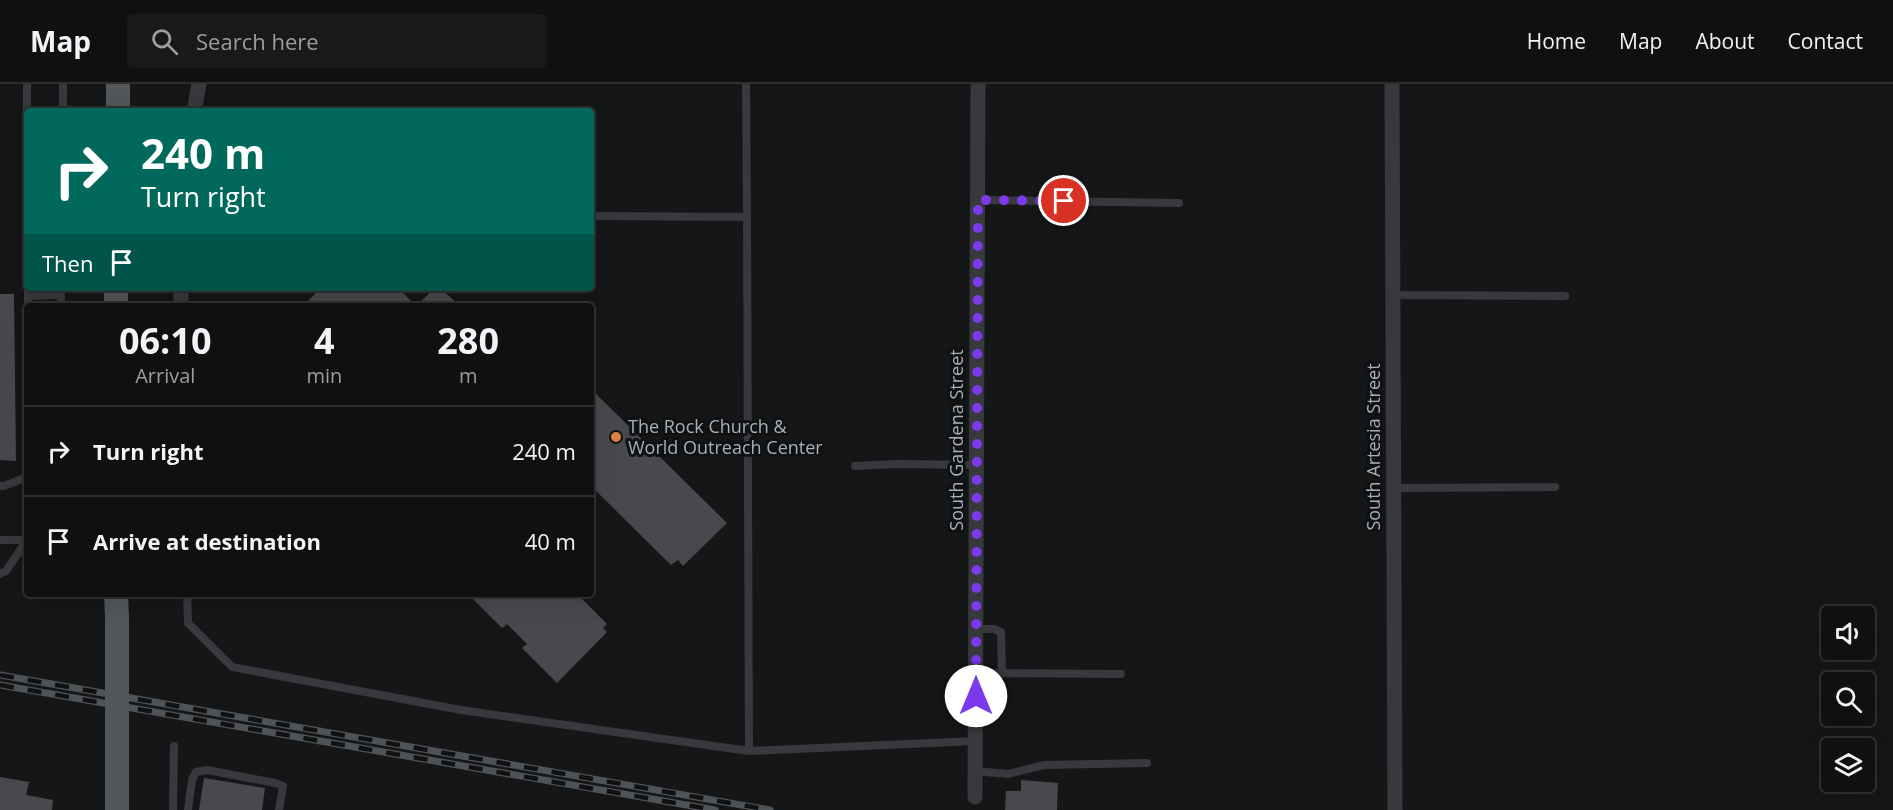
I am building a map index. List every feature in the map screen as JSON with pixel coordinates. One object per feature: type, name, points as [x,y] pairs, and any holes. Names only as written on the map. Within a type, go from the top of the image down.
[{"type":"main road","points":[[118,84],[118,108]]},
{"type":"main road","points":[[116,597],[117,810]]},
{"type":"street","points":[[195,108],[199,84]]},
{"type":"street","name":"South Gardena Street","points":[[975,797],[978,84]]},
{"type":"street","name":"South Artesia Street","points":[[1392,84],[1395,810]]},
{"type":"lane","points":[[27,84],[27,108]]},
{"type":"lane","points":[[63,84],[63,108]]},
{"type":"lane","points":[[746,84],[748,751]]},
{"type":"lane","points":[[978,200],[1179,203]]},
{"type":"lane","points":[[594,216],[747,217]]},
{"type":"lane","points":[[28,292],[61,291]]},
{"type":"lane","points":[[1393,295],[1565,296]]},
{"type":"lane","points":[[855,466],[977,465]]},
{"type":"lane","points":[[0,486],[24,478]]},
{"type":"lane","points":[[1394,488],[1555,487]]},
{"type":"lane","points":[[0,540],[24,540]]},
{"type":"lane","points":[[0,574],[6,571],[24,544]]},
{"type":"lane","points":[[187,597],[188,623],[232,667],[461,710],[748,751],[976,741]]},
{"type":"lane","points":[[976,629],[994,629],[1001,632],[1002,674]]},
{"type":"lane","points":[[976,673],[1121,674]]},
{"type":"lane","points":[[172,810],[174,746]]},
{"type":"lane","points":[[975,771],[1008,774],[1044,765],[1147,763]]},
{"type":"lane","points":[[188,810],[192,780],[196,772],[207,770],[283,786],[279,810]]},
{"type":"building","points":[[318,291],[401,291],[413,303],[306,303]]},
{"type":"building","points":[[432,291],[443,291],[457,303],[419,303]]},
{"type":"building","points":[[0,294],[14,294],[16,461],[0,460]]},
{"type":"building","name":"The Rock Church & World Outreach Center","points":[[594,392],[727,523],[683,566],[678,560],[671,565],[594,489]]},
{"type":"building","points":[[471,597],[580,597],[607,624],[603,628],[607,632],[557,683],[522,648],[527,644],[507,624],[502,628]]},
{"type":"building","points":[[0,777],[29,782],[26,795],[53,800],[52,810],[0,810]]},
{"type":"building","points":[[204,778],[265,788],[262,810],[199,810]]},
{"type":"building","points":[[1021,780],[1058,783],[1057,810],[1005,810],[1006,791],[1021,791]]},
{"type":"railway","points":[[0,675],[770,810]]},
{"type":"railway","points":[[0,685],[715,810]]},
{"type":"place","name":"The Rock Church & World Outreach Center","points":[[616,437]]},
{"type":"route","points":[[976,696],[978,200],[1064,201]]}]
